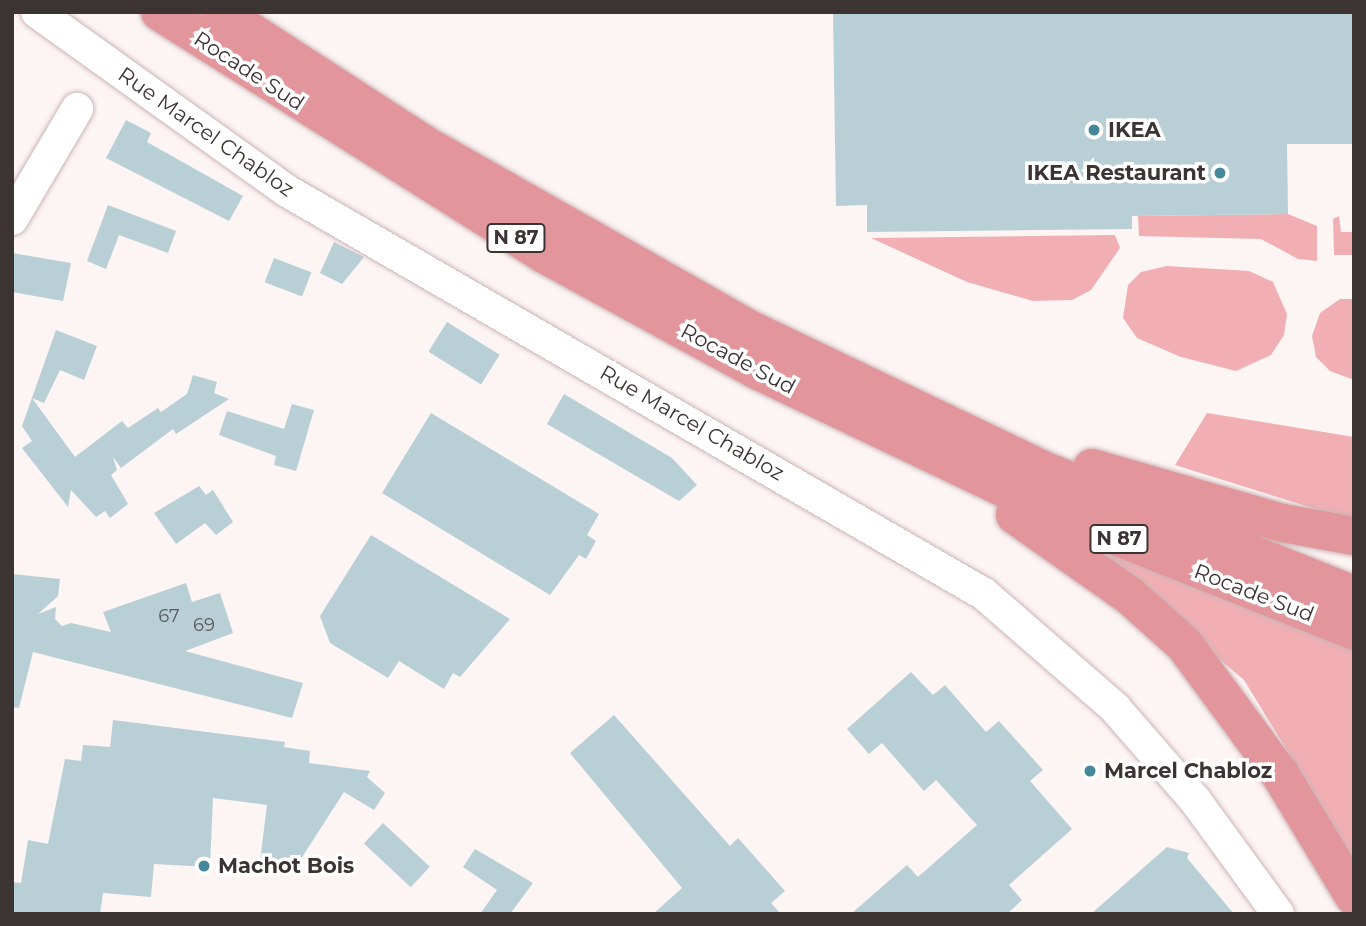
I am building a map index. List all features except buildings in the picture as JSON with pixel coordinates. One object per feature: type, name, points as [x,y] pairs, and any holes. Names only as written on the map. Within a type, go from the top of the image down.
[{"type":"highway","name":"Rocade Sud","points":[[160,12],[544,254],[888,435],[1053,511],[1354,631]]},
{"type":"highway","name":"Rocade Sud","points":[[220,12],[423,144],[624,260],[951,428],[1354,595]]},
{"type":"highway","points":[[951,428],[1283,523],[1354,536]]},
{"type":"highway","points":[[888,435],[1052,538],[1129,594],[1184,645],[1280,774],[1354,896]]},
{"type":"street","name":"Rue Marcel Chabloz","points":[[37,12],[288,191],[984,594],[1115,708],[1195,800],[1278,914]]},
{"type":"street","points":[[12,219],[76,109]]},
{"type":"shaded area","points":[[1288,214],[1317,226],[1317,261],[1298,259],[1261,239],[1139,236],[1138,216]]},
{"type":"shaded area","points":[[1339,216],[1341,232],[1354,232],[1354,255],[1334,255],[1333,219]]},
{"type":"shaded area","points":[[1115,235],[1120,248],[1091,290],[1072,300],[1033,301],[967,282],[871,238]]},
{"type":"shaded area","points":[[1167,266],[1249,271],[1273,282],[1287,314],[1284,335],[1271,355],[1236,371],[1181,357],[1137,338],[1123,318],[1128,285],[1141,272]]},
{"type":"shaded area","points":[[1340,299],[1354,299],[1354,380],[1330,371],[1316,357],[1312,336],[1320,313]]},
{"type":"shaded area","points":[[1207,413],[1354,437],[1354,521],[1175,465]]},
{"type":"shaded area","points":[[1108,553],[1354,650],[1354,860],[1244,680],[1106,563]]},
{"type":"place","name":"IKEA","points":[[1094,130]]},
{"type":"place","name":"IKEA Restaurant","points":[[1220,173]]},
{"type":"place","name":"Marcel Chabloz","points":[[1090,771]]},
{"type":"place","name":"Machot Bois","points":[[204,866]]}]
